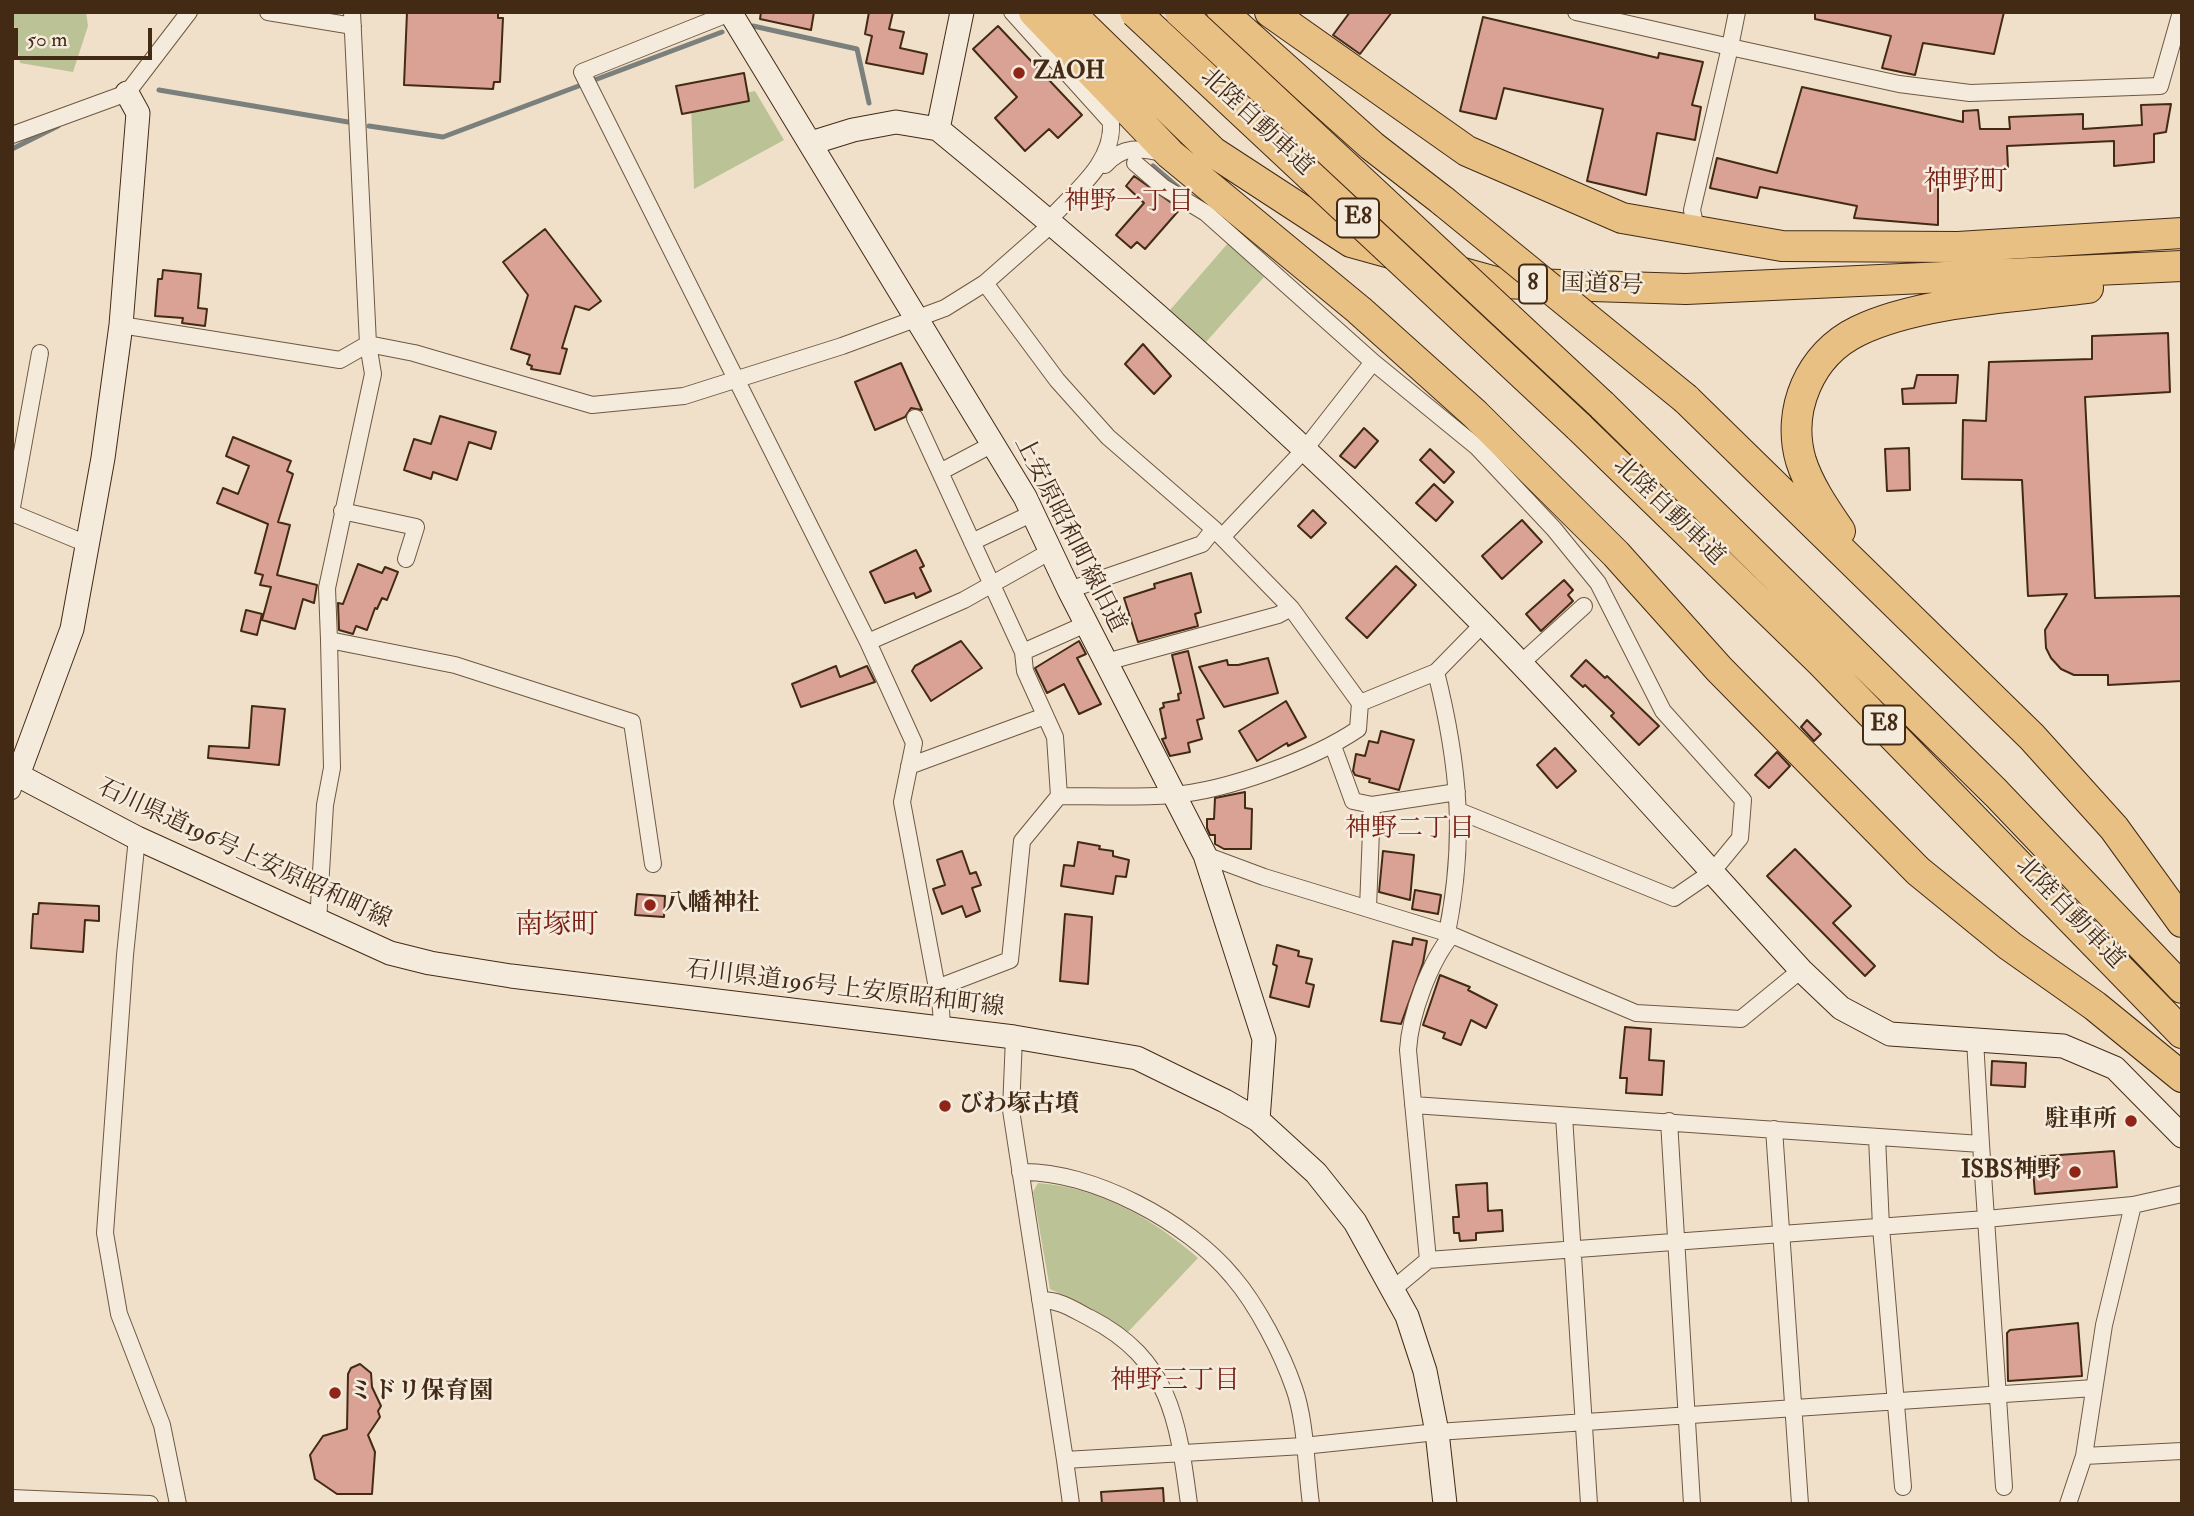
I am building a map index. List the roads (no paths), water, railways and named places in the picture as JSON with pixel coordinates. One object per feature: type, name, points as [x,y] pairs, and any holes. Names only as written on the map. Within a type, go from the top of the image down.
[{"type":"highway","points":[[1034,12],[1184,135],[1213,152]]},
{"type":"highway","points":[[1034,12],[1170,154],[1359,310],[1457,397],[1616,554],[1728,679],[1918,871],[1988,929],[2095,1006],[2182,1077]]},
{"type":"highway","name":"国道8号","points":[[1069,12],[1213,152],[1351,242],[1499,283],[1686,289],[2182,266]]},
{"type":"highway","name":"北陸自動車道","points":[[1135,12],[1578,426],[1822,663],[2182,1033]]},
{"type":"highway","name":"北陸自動車道","points":[[1180,12],[1602,405],[1986,783],[2182,988]]},
{"type":"highway","points":[[1222,12],[1372,146],[1686,399],[2032,737],[2105,818],[2182,922]]},
{"type":"highway","points":[[1258,12],[1443,201]]},
{"type":"highway","points":[[1270,12],[1467,151],[1622,218],[1782,246],[1945,247],[2182,233]]},
{"type":"highway","points":[[1872,579],[1813,489],[1801,461],[1797,434],[1798,409],[1805,386],[1818,364],[1836,345],[1857,331],[1890,319],[1931,310],[2182,275]]},
{"type":"street","points":[[12,135],[127,93],[189,12]]},
{"type":"street","points":[[268,12],[352,19],[368,344],[373,373],[327,588],[332,768],[325,805],[318,922]]},
{"type":"street","points":[[938,129],[962,12]]},
{"type":"street","points":[[1012,12],[1111,122],[1112,139],[1102,162],[1052,223]]},
{"type":"street","points":[[1576,12],[1899,84],[1970,93],[2160,86],[2180,12]]},
{"type":"street","points":[[1697,233],[1692,210],[1737,12]]},
{"type":"street","points":[[730,13],[582,72],[868,642],[914,743],[902,802],[942,1028]]},
{"type":"street","name":"上安原昭和町線旧道","points":[[730,13],[1033,513],[1086,624],[1205,855],[1264,1039],[1258,1120]]},
{"type":"street","points":[[14,779],[72,629],[103,458],[121,325],[138,113],[127,93]]},
{"type":"street","points":[[811,143],[853,130],[896,122],[938,129],[1052,223],[1305,449],[1483,624],[1801,970],[1841,1008],[1890,1034],[2063,1046],[2115,1068],[2182,1136]]},
{"type":"street","points":[[121,325],[340,360],[368,344],[414,353],[592,405],[684,396],[916,320],[945,308],[985,282],[1052,223],[1114,156],[1124,150],[1137,148],[1170,154]]},
{"type":"street","points":[[1135,163],[1163,187],[1206,213],[1373,362],[1477,447],[1554,529],[1598,583],[1663,711],[1743,800],[1740,838],[1712,872],[1674,898],[1459,811]]},
{"type":"street","points":[[985,282],[1057,380],[1108,437],[1218,533],[1291,608],[1360,703],[1358,729],[1333,746],[1227,784],[1174,795],[1059,796]]},
{"type":"street","points":[[40,353],[12,510],[88,544]]},
{"type":"street","points":[[1069,590],[1202,544],[1218,533],[1305,449],[1373,362]]},
{"type":"street","points":[[915,418],[1023,652],[1025,671],[1055,737],[1059,796],[1022,841],[1010,960],[937,988]]},
{"type":"street","points":[[940,472],[993,444]]},
{"type":"street","points":[[342,511],[416,527],[406,559]]},
{"type":"street","points":[[972,542],[1033,513]]},
{"type":"street","points":[[868,642],[964,600],[991,582],[1051,551]]},
{"type":"street","points":[[1520,664],[1584,606]]},
{"type":"street","points":[[1106,662],[1278,615],[1291,608]]},
{"type":"street","points":[[1023,652],[1086,624]]},
{"type":"street","points":[[1360,703],[1436,672],[1483,624]]},
{"type":"street","points":[[329,640],[455,665],[632,722],[653,864]]},
{"type":"street","points":[[1428,1260],[1409,1033],[1438,952],[1449,934],[1456,888],[1459,811],[1446,712],[1436,672]]},
{"type":"street","points":[[909,766],[1045,716]]},
{"type":"street","points":[[1333,746],[1353,801],[1372,805],[1457,792]]},
{"type":"street","name":"石川県道196号上安原昭和町線","points":[[14,779],[318,922],[390,953],[430,964],[538,980],[1014,1037],[1137,1058],[1258,1120],[1316,1173],[1347,1212],[1407,1316],[1425,1371],[1437,1432],[1445,1504]]},
{"type":"street","points":[[1368,908],[1372,805]]},
{"type":"street","points":[[137,838],[125,955],[105,1233],[119,1314],[162,1426],[178,1504]]},
{"type":"street","points":[[1205,855],[1264,877],[1449,934],[1636,1013],[1741,1019],[1801,970]]},
{"type":"street","points":[[1014,1037],[1011,1110],[1071,1504]]},
{"type":"street","points":[[1975,1040],[1995,1395],[2004,1487]]},
{"type":"street","points":[[1413,1105],[1981,1144]]},
{"type":"street","points":[[1564,1116],[1589,1504]]},
{"type":"street","points":[[1669,1121],[1692,1504]]},
{"type":"street","points":[[1774,1129],[1800,1504]]},
{"type":"street","points":[[1877,1137],[1881,1227],[1903,1488]]},
{"type":"street","points":[[1020,1171],[1067,1176],[1121,1194],[1185,1233],[1233,1276],[1272,1339],[1295,1390],[1311,1504]]},
{"type":"street","points":[[1392,1290],[1428,1260],[1986,1219],[2133,1205],[2182,1194]]},
{"type":"street","points":[[2068,1504],[2084,1456],[2104,1325],[2133,1205]]},
{"type":"street","points":[[1040,1300],[1058,1300],[1118,1333],[1151,1367],[1167,1397],[1182,1452],[1189,1504]]},
{"type":"street","points":[[1065,1460],[1303,1446],[1437,1432],[2094,1388]]},
{"type":"street","points":[[2084,1456],[2182,1451]]},
{"type":"street","points":[[12,1498],[76,1503],[150,1504]]},
{"type":"waterway","points":[[753,26],[857,49],[869,103]]},
{"type":"waterway","points":[[369,126],[443,137],[722,32]]},
{"type":"waterway","points":[[159,90],[348,122]]},
{"type":"waterway","points":[[12,149],[58,126]]},
{"type":"waterway","points":[[1153,166],[1180,189]]},
{"type":"place","name":"ZAOH","points":[[1019,73]]},
{"type":"place","name":"八幡神社","points":[[650,905]]},
{"type":"place","name":"びわ塚古墳","points":[[945,1106]]},
{"type":"place","name":"駐車所","points":[[2131,1121]]},
{"type":"place","name":"ISBS神野","points":[[2075,1172]]},
{"type":"place","name":"ミドリ保育園","points":[[335,1393]]},
{"type":"district","name":"神野町","points":[[1966,184]]},
{"type":"district","name":"神野一丁目","points":[[1129,203]]},
{"type":"district","name":"神野二丁目","points":[[1410,830]]},
{"type":"district","name":"南塚町","points":[[557,927]]},
{"type":"district","name":"神野三丁目","points":[[1175,1382]]}]
